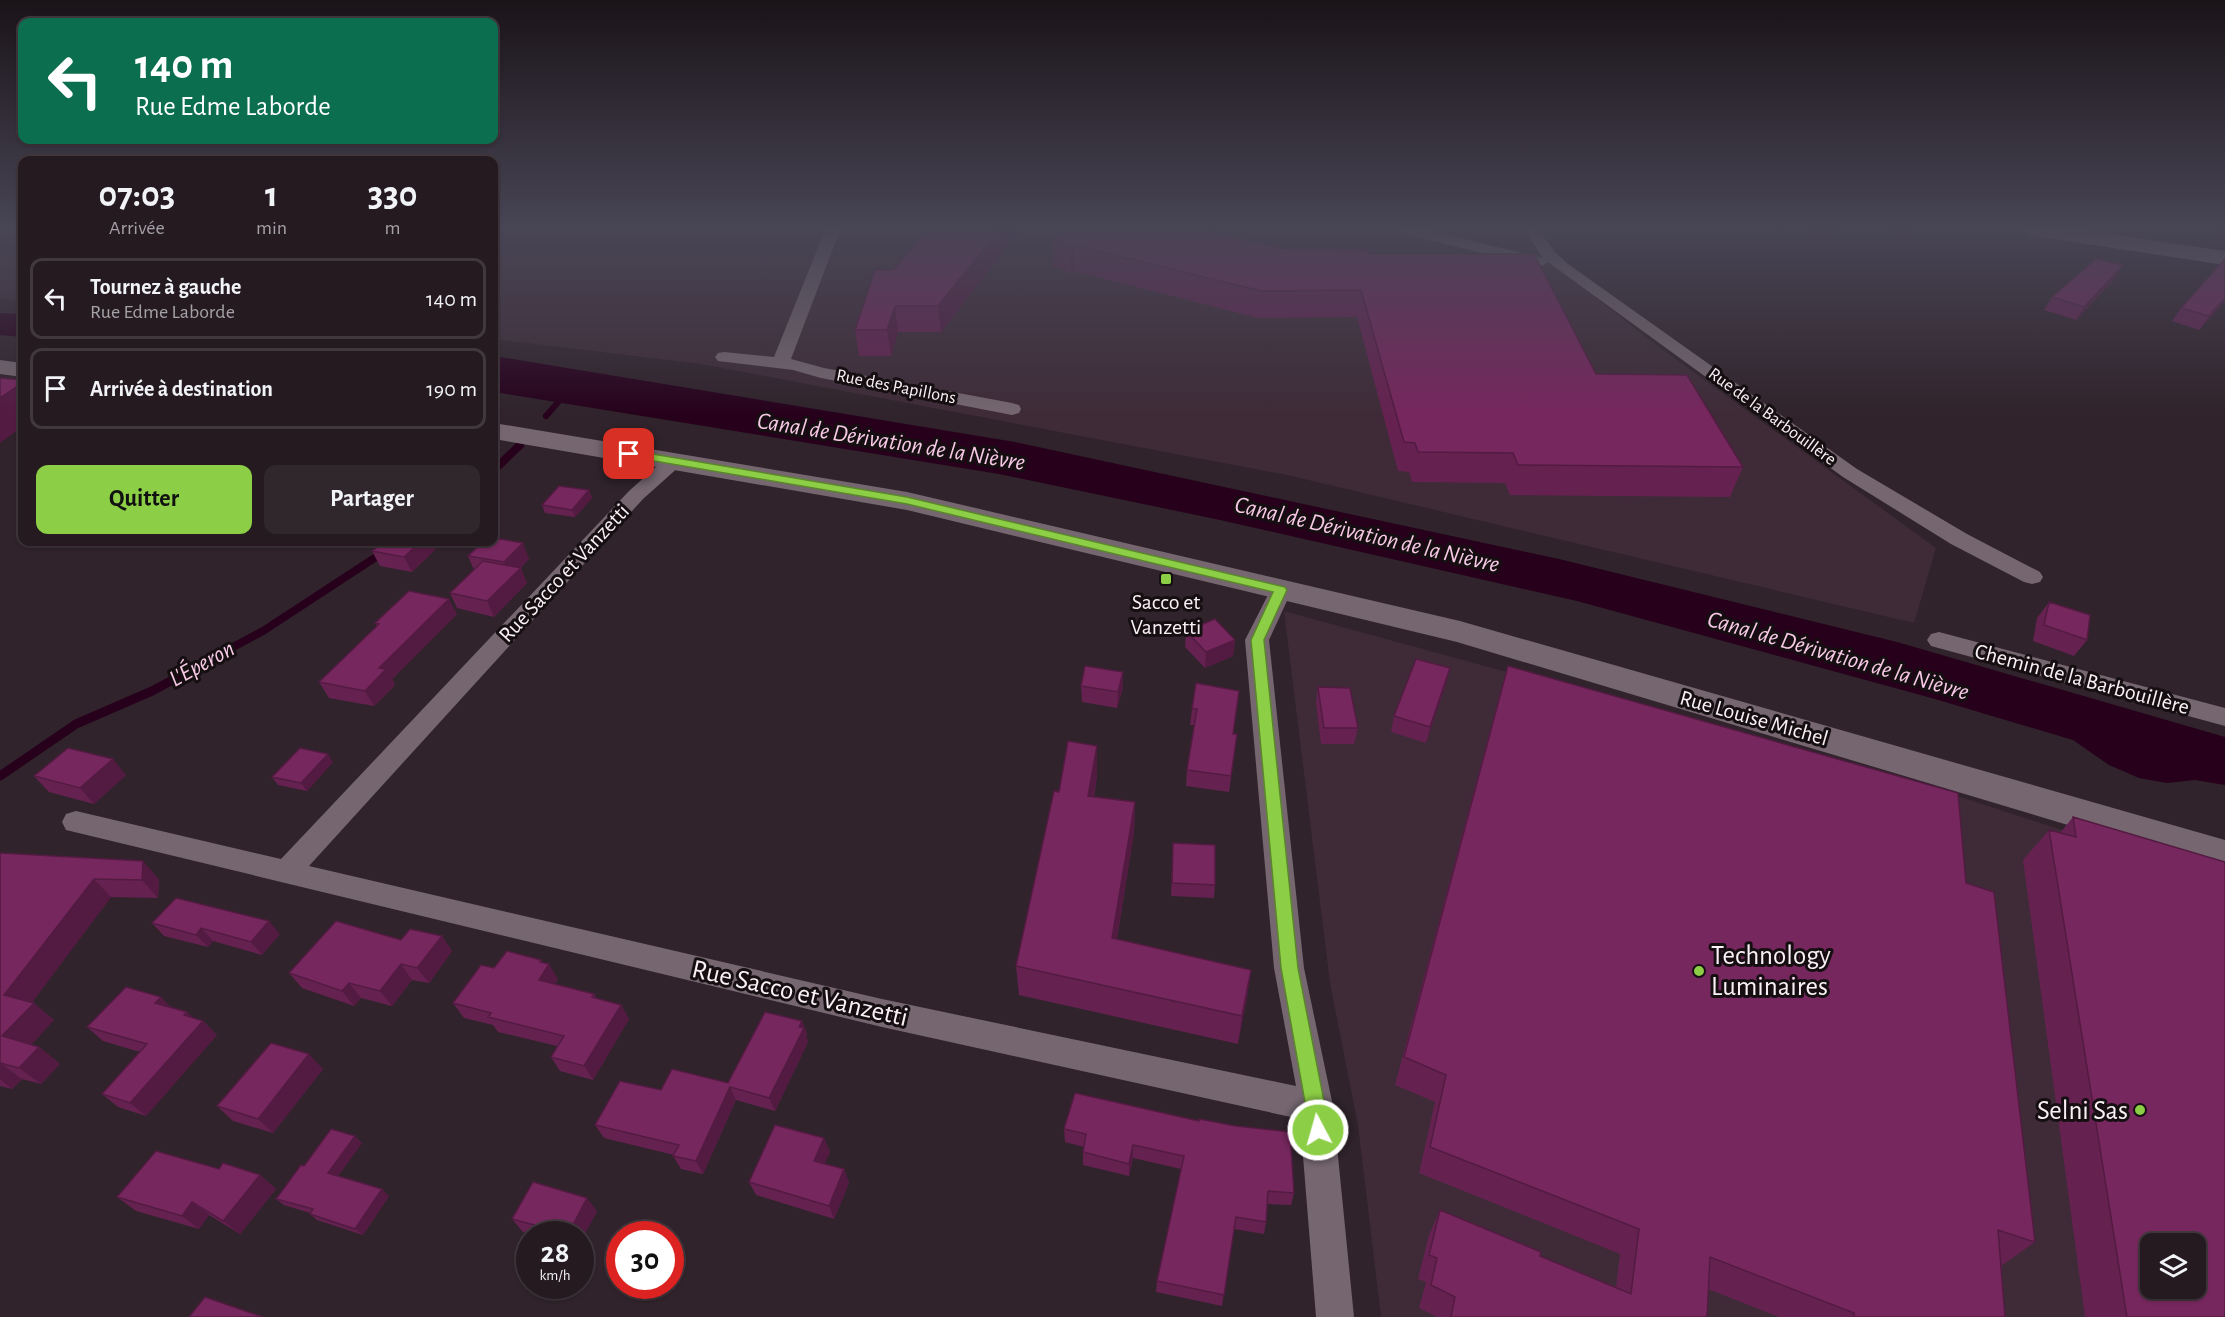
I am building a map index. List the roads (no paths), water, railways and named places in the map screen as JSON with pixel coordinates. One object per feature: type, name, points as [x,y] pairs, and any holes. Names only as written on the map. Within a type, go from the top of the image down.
[{"type":"street","points":[[781,363],[809,291]]},
{"type":"street","name":"Rue de la Barbouillère","points":[[1596,291],[1850,473],[1959,539],[2032,577]]},
{"type":"street","name":"Rue des Papillons","points":[[723,357],[781,363],[1012,409]]},
{"type":"street","points":[[0,367],[18,369]]},
{"type":"street","name":"Rue Louise Michel","points":[[498,432],[907,501],[1460,632],[2225,856]]},
{"type":"street","name":"Rue Sacco et Vanzetti","points":[[286,872],[636,495],[674,461]]},
{"type":"street","points":[[1281,590],[1257,640],[1290,968],[1316,1106],[1335,1317]]},
{"type":"street","name":"Chemin de la Barbouillère","points":[[1939,640],[2225,717]]},
{"type":"street","name":"Rue Sacco et Vanzetti","points":[[76,822],[882,1013],[1316,1106]]},
{"type":"water","points":[[0,313],[18,314],[18,337],[0,335]]},
{"type":"water","name":"Canal de Dérivation de la Nièvre","points":[[498,357],[1015,442],[1559,559],[1897,642],[2225,737],[2225,785],[2195,780],[2167,783],[2139,778],[2109,765],[2073,740],[1935,699],[1577,601],[1220,520],[999,474],[498,393]]},
{"type":"waterway","name":"L'Éperon","points":[[546,416],[560,400],[562,394]]},
{"type":"waterway","name":"L'Éperon","points":[[498,466],[520,445]]},
{"type":"waterway","name":"L'Éperon","points":[[220,654],[263,631],[393,546]]},
{"type":"waterway","name":"L'Éperon","points":[[0,776],[76,724],[152,691],[223,653]]},
{"type":"place","name":"Sacco et Vanzetti","points":[[1166,579]]},
{"type":"place","name":"Technology Luminaires","points":[[1699,971]]},
{"type":"place","name":"Selni Sas","points":[[2140,1110]]}]
